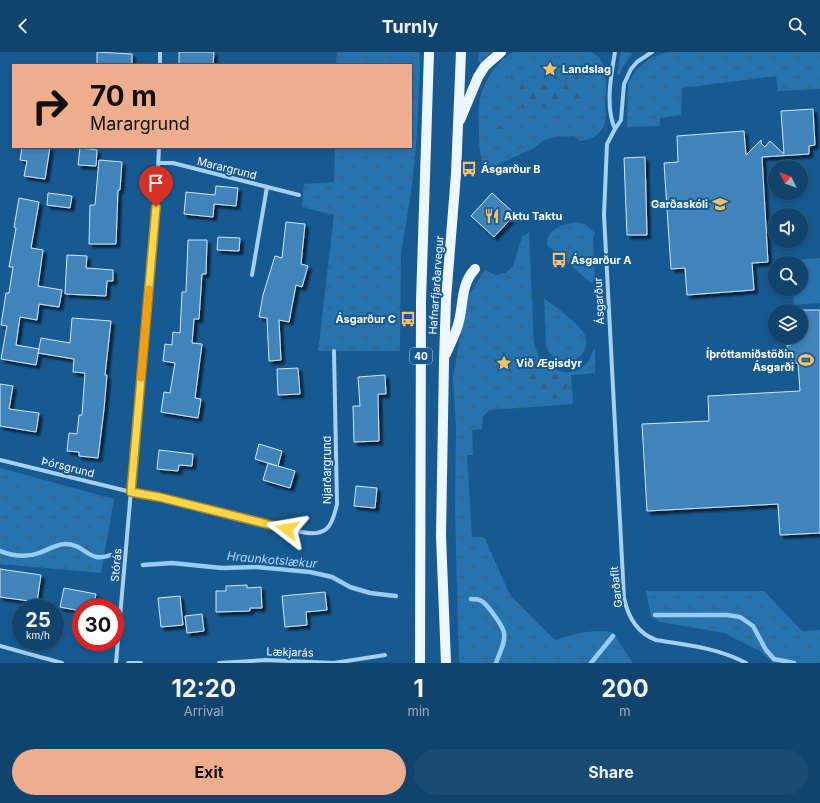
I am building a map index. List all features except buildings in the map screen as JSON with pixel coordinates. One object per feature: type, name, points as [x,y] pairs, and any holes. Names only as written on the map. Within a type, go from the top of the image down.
[{"type":"main road","name":"Hafnarfjarðarvegur","points":[[420,663],[422,301],[429,52]]},
{"type":"main road","name":"Hafnarfjarðarvegur","points":[[446,663],[442,536],[444,361],[446,299],[456,174],[460,52]]},
{"type":"main road","points":[[458,126],[484,66],[500,52]]},
{"type":"main road","points":[[444,361],[458,324],[465,285],[475,269]]},
{"type":"street","points":[[160,52],[160,64]]},
{"type":"street","name":"Ásgarður","points":[[614,129],[611,120],[610,108],[615,52]]},
{"type":"street","name":"Ásgarður","points":[[618,474],[604,215],[608,144],[614,129],[621,120],[626,76],[637,62],[652,52]]},
{"type":"street","points":[[131,492],[157,191],[159,148]]},
{"type":"street","name":"Marargrund","points":[[158,163],[173,163],[299,195]]},
{"type":"street","name":"Marargrund","points":[[252,275],[267,187]]},
{"type":"street","name":"Njarðargrund","points":[[131,492],[159,497],[311,534],[319,533],[326,529],[334,517],[337,504],[334,351]]},
{"type":"street","name":"Þórsgrund","points":[[0,460],[131,492]]},
{"type":"street","name":"Garðafit","points":[[618,474],[624,598],[632,622],[643,633],[656,640],[709,649],[734,657],[746,663]]},
{"type":"street","name":"Stórás","points":[[116,663],[131,492]]},
{"type":"street","points":[[0,646],[62,663]]},
{"type":"street","name":"Lækjarás","points":[[219,663],[266,660],[334,663],[384,655]]},
{"type":"street","points":[[128,663],[141,663]]},
{"type":"green space","points":[[337,52],[419,52],[417,135],[411,193],[401,253],[400,351],[318,351],[334,215],[302,207],[304,184],[334,182],[335,148],[412,148],[412,64],[336,64]]},
{"type":"green space","points":[[479,52],[491,52],[481,62],[478,61]]},
{"type":"green space","points":[[513,52],[591,52],[597,56],[604,67],[606,74],[606,121],[596,136],[589,139],[581,141],[574,136],[555,137],[544,140],[534,148],[486,170],[481,157],[479,143],[480,98],[486,82],[495,68],[506,56]]},
{"type":"green space","points":[[621,52],[632,53],[618,75],[617,73]]},
{"type":"green space","points":[[668,52],[820,52],[820,89],[778,91],[776,76],[682,88],[681,115],[660,118],[660,126],[627,127],[628,83],[637,69],[652,57]]},
{"type":"green space","points":[[505,62],[513,64],[533,82],[545,85],[553,81],[556,73],[563,65],[577,75],[583,83],[590,99],[545,107],[522,108],[513,79]]},
{"type":"green space","points":[[513,120],[516,122],[516,126],[498,142],[495,141],[491,133],[492,129]]},
{"type":"green space","points":[[575,222],[585,224],[595,233],[593,238],[595,280],[591,283],[547,245],[550,234],[556,228]]},
{"type":"green space","points":[[529,232],[534,345],[538,354],[541,359],[551,368],[563,372],[569,372],[576,371],[587,363],[594,349],[595,373],[571,375],[573,404],[489,410],[483,417],[482,429],[472,430],[473,455],[467,455],[472,537],[484,537],[510,595],[555,640],[598,631],[612,632],[633,663],[459,663],[455,510],[456,427],[453,378],[467,298],[485,270],[496,275],[506,273],[513,266],[522,237]]},
{"type":"green space","points":[[820,258],[820,303],[794,304],[793,296],[808,296],[808,259]]},
{"type":"green space","points":[[544,298],[573,321],[585,335],[586,347],[580,357],[575,360],[564,363],[558,361],[546,347]]},
{"type":"green space","points":[[546,367],[561,372],[568,379],[565,390],[562,394],[553,398],[537,395],[527,386],[528,377],[535,369]]},
{"type":"green space","points":[[0,468],[114,499],[101,573],[0,564]]},
{"type":"green space","points":[[646,591],[764,591],[802,631],[820,630],[820,663],[773,663],[760,651],[724,633],[660,622],[651,617]]},
{"type":"waterway","name":"Hraunkotslækur","points":[[0,551],[15,555],[29,556],[52,547],[65,544],[78,547],[97,557],[111,555]]},
{"type":"waterway","name":"Hraunkotslækur","points":[[143,565],[172,563],[222,568],[257,567],[310,572],[332,577],[350,587],[370,593],[396,596]]},
{"type":"waterway","name":"Hraunkotslækur","points":[[471,599],[476,599],[486,604],[503,630],[504,640],[496,663]]},
{"type":"waterway","name":"Hraunkotslækur","points":[[655,615],[727,615],[740,617],[753,626],[766,650],[774,659],[794,663]]},
{"type":"waterway","name":"Hraunkotslækur","points":[[591,663],[613,636]]},
{"type":"slow traffic","points":[[141,378],[149,289]]},
{"type":"place","name":"Landslag","points":[[550,69]]},
{"type":"place","name":"Ásgarður B","points":[[469,169]]},
{"type":"place","name":"Garðaskóli","points":[[720,204]]},
{"type":"place","name":"Aktu Taktu","points":[[492,216]]},
{"type":"place","name":"Ásgarður A","points":[[559,260]]},
{"type":"place","name":"Ásgarður C","points":[[408,319]]},
{"type":"place","name":"Íþróttamiðstöðin Ásgarði","points":[[806,360]]},
{"type":"place","name":"Við Ægisdyr","points":[[504,363]]},
{"type":"route","points":[[156,207],[131,492],[159,497],[287,529]]}]
